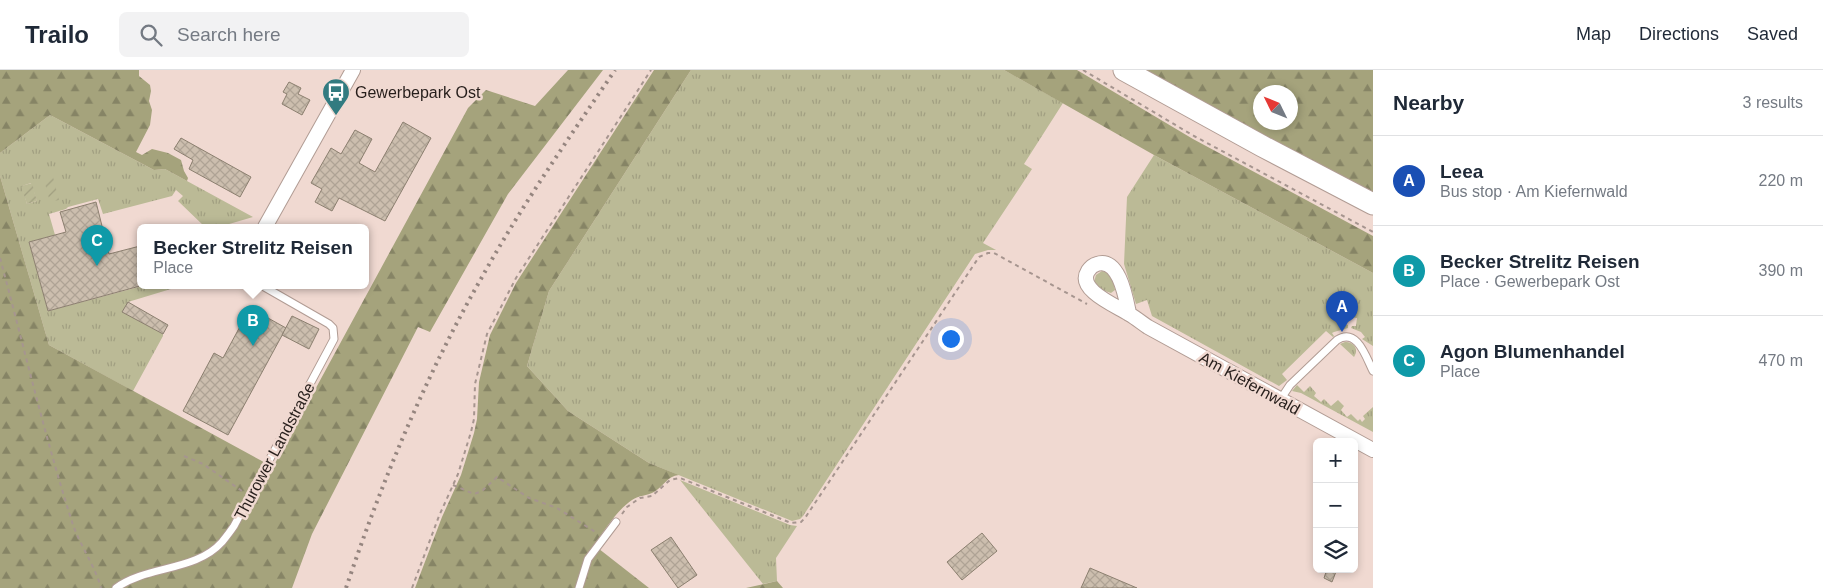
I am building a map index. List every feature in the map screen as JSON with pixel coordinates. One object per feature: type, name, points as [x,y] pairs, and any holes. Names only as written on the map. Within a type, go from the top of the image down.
[{"type":"main road","points":[[1124,70],[1262,146],[1373,204]]},
{"type":"street","points":[[267,224],[353,70]]},
{"type":"street","name":"Am Kiefernwald","points":[[1129,313],[1148,327],[1373,450]]},
{"type":"lane","name":"Thurower Landstraße","points":[[116,588],[128,580],[150,572],[189,562],[207,554],[222,543],[234,526],[334,339],[335,333],[329,324],[268,289]]},
{"type":"lane","points":[[1280,400],[1290,385],[1337,340],[1343,337],[1349,337],[1358,342],[1373,371]]},
{"type":"lane","points":[[580,588],[588,559],[616,522]]},
{"type":"path","points":[[412,588],[453,485],[471,432],[474,419],[475,384],[487,334],[516,278],[651,70]]},
{"type":"path","points":[[1083,70],[1194,136],[1373,232]]},
{"type":"path","points":[[616,522],[633,502],[656,494],[674,478],[680,478],[791,523],[801,522],[979,257],[983,254],[994,253],[1090,305]]},
{"type":"path","points":[[0,258],[40,410],[74,528],[101,588]]},
{"type":"path","points":[[184,456],[203,464],[250,496]]},
{"type":"path","points":[[453,485],[474,494],[482,491],[497,477],[529,498],[557,508],[604,538]]},
{"type":"green space","points":[[0,70],[139,70],[139,76],[150,85],[149,101],[152,110],[150,125],[136,152],[142,155],[152,149],[168,153],[181,160],[188,178],[187,181],[165,169],[154,170],[50,115],[0,153]]},
{"type":"green space","points":[[568,70],[603,70],[508,194],[430,332],[418,327],[312,534],[292,588],[0,588],[0,176],[49,345],[273,467],[468,108],[486,90],[535,106]]},
{"type":"green space","points":[[654,70],[691,70],[549,291],[527,366],[568,411],[649,463],[679,475],[668,479],[654,492],[635,498],[626,504],[594,545],[649,588],[415,588],[442,517],[461,475],[474,433],[477,419],[479,382],[490,335],[516,283]]},
{"type":"green space","points":[[691,70],[1004,70],[1063,103],[1024,164],[1032,169],[983,243],[996,250],[975,254],[803,516],[792,521],[649,463],[568,411],[527,366],[549,291]]},
{"type":"green space","points":[[1004,70],[1077,70],[1193,139],[1373,236],[1373,273],[1154,155]]},
{"type":"green space","points":[[1139,70],[1373,70],[1373,195]]},
{"type":"green space","points":[[50,115],[154,170],[165,169],[253,217],[229,224],[202,224],[178,201],[183,196],[176,190],[172,196],[103,214],[98,199],[68,207],[49,214],[55,235],[29,242],[48,311],[137,287],[137,289],[171,289],[128,302],[123,311],[163,334],[133,391],[49,345],[0,176],[0,153]],"holes":[[[31,183],[37,201],[27,204],[22,186]]]},
{"type":"green space","points":[[1154,155],[1373,273],[1373,346],[1362,339],[1365,337],[1361,332],[1351,328],[1356,326],[1357,318],[1347,317],[1345,324],[1348,325],[1348,328],[1332,333],[1333,337],[1326,331],[1282,374],[1287,380],[1279,386],[1152,316],[1147,300],[1136,304],[1124,264],[1127,197]]},
{"type":"green space","points":[[53,177],[59,200],[50,202],[44,180]]},
{"type":"green space","points":[[32,183],[37,201],[27,204],[21,186]]},
{"type":"green space","points":[[1102,271],[1108,273],[1113,280],[1115,290],[1111,293],[1099,289],[1094,282],[1096,275]]},
{"type":"green space","points":[[1345,342],[1355,346],[1354,357],[1340,344]]},
{"type":"green space","points":[[1297,385],[1304,392],[1310,386],[1316,393],[1314,396],[1321,402],[1324,399],[1331,406],[1338,400],[1344,406],[1341,410],[1347,417],[1351,414],[1358,421],[1360,419],[1362,422],[1365,419],[1363,416],[1373,407],[1373,432],[1301,393],[1292,391]]},
{"type":"green space","points":[[680,480],[790,525],[797,526],[776,558],[777,581],[763,584]]},
{"type":"green space","points":[[777,581],[783,588],[746,588]]},
{"type":"building","points":[[289,82],[301,88],[298,94],[310,100],[302,115],[282,104],[287,94],[283,92]]},
{"type":"building","points":[[403,122],[431,138],[385,221],[339,198],[332,211],[315,202],[322,189],[311,183],[331,148],[341,154],[355,130],[372,139],[359,163],[375,172]]},
{"type":"building","points":[[181,138],[251,177],[240,197],[189,169],[193,160],[174,149]]},
{"type":"building","points":[[96,202],[109,254],[137,247],[137,287],[48,311],[29,242],[66,232],[60,212]]},
{"type":"building","points":[[128,302],[168,325],[163,334],[122,312]]},
{"type":"building","points":[[250,308],[286,328],[228,435],[183,411],[214,353],[223,358]]},
{"type":"building","points":[[292,316],[319,329],[309,349],[282,335]]},
{"type":"building","points":[[982,533],[997,551],[962,580],[947,562]]},
{"type":"building","points":[[671,537],[697,575],[678,588],[651,550]]},
{"type":"building","points":[[1090,568],[1137,588],[1081,588]]},
{"type":"building","points":[[1326,573],[1335,573],[1332,582],[1324,578]]},
{"type":"railway","points":[[346,588],[390,468],[442,352],[497,250],[563,146],[615,70]]},
{"type":"place","name":"Gewerbepark Ost","points":[[336,116]]},
{"type":"place","name":"Agon Blumenhandel","points":[[97,266]]},
{"type":"place","name":"Leea","points":[[1342,332]]},
{"type":"place","name":"Becker Strelitz Reisen","points":[[253,346]]}]
